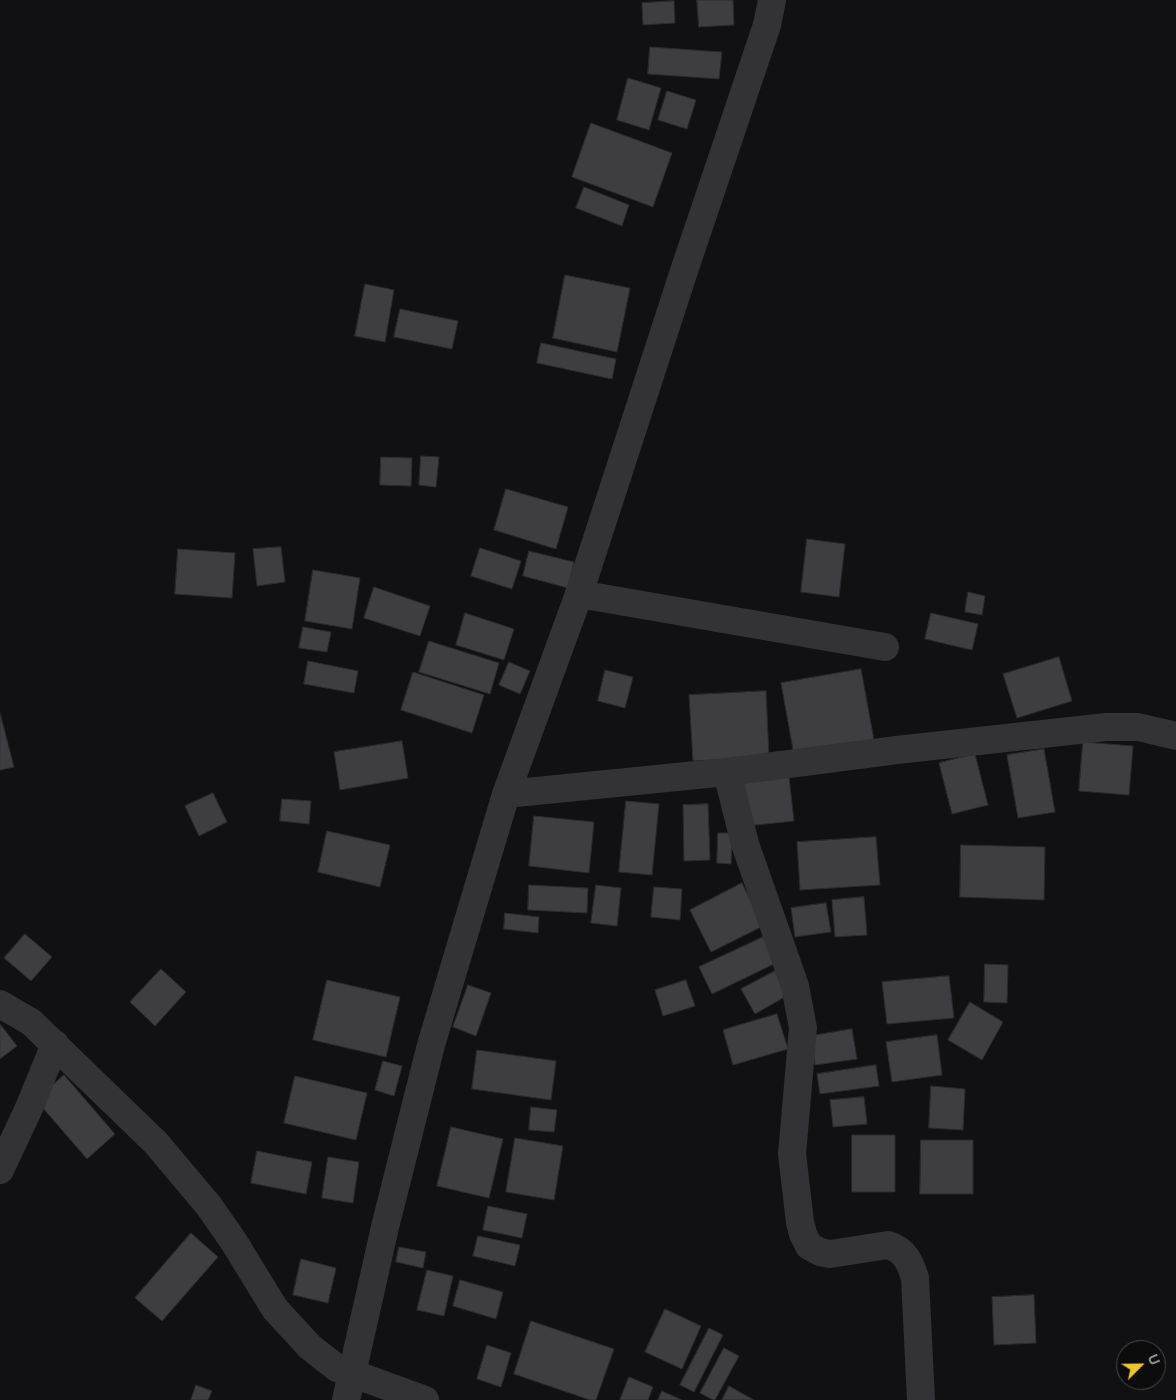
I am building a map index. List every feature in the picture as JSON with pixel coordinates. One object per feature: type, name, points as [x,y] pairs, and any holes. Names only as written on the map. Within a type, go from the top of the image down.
[{"type":"street","points":[[346,1400],[385,1227],[431,1045],[506,794],[579,594],[684,271],[767,25],[772,0]]},
{"type":"street","points":[[579,594],[885,646]]},
{"type":"street","points":[[506,794],[727,772],[1106,727],[1138,727],[1176,736]]},
{"type":"street","points":[[727,772],[745,844],[796,986],[803,1028],[792,1154],[803,1234],[809,1246],[820,1252],[830,1254],[888,1245],[896,1247],[905,1255],[911,1264],[915,1278],[920,1400]]},
{"type":"street","points":[[0,1004],[31,1022],[156,1143],[209,1206],[234,1242],[253,1276],[275,1309],[310,1347],[337,1368],[425,1400]]},
{"type":"street","points":[[0,1170],[55,1044]]},
{"type":"building","points":[[697,0],[733,0],[734,25],[699,27]]},
{"type":"building","points":[[674,1],[675,23],[643,25],[642,3]]},
{"type":"building","points":[[650,47],[722,52],[719,79],[648,74]]},
{"type":"building","points":[[628,78],[661,88],[649,130],[617,120]]},
{"type":"building","points":[[667,91],[696,100],[687,129],[658,120]]},
{"type":"building","points":[[591,123],[672,153],[653,207],[572,177]]},
{"type":"building","points":[[584,187],[629,205],[622,226],[576,208]]},
{"type":"building","points":[[565,275],[630,288],[617,352],[553,338]]},
{"type":"building","points":[[365,284],[394,290],[385,342],[355,336]]},
{"type":"building","points":[[400,309],[458,321],[452,349],[394,337]]},
{"type":"building","points":[[541,343],[616,359],[612,379],[537,363]]},
{"type":"building","points":[[421,456],[439,457],[436,487],[419,485]]},
{"type":"building","points":[[381,457],[412,458],[411,486],[380,485]]},
{"type":"building","points":[[506,489],[568,507],[556,549],[494,530]]},
{"type":"building","points":[[807,539],[845,544],[839,597],[801,592]]},
{"type":"building","points":[[281,547],[285,582],[257,586],[253,549]]},
{"type":"building","points":[[480,548],[521,561],[512,589],[471,576]]},
{"type":"building","points":[[178,549],[235,553],[232,598],[175,594]]},
{"type":"building","points":[[529,551],[574,562],[568,588],[523,576]]},
{"type":"building","points":[[313,570],[360,578],[352,629],[305,621]]},
{"type":"building","points":[[374,587],[430,606],[420,636],[364,618]]},
{"type":"building","points":[[968,592],[985,596],[982,615],[965,612]]},
{"type":"building","points":[[465,613],[514,629],[504,660],[456,645]]},
{"type":"building","points":[[931,613],[978,624],[972,650],[925,639]]},
{"type":"building","points":[[303,627],[331,632],[327,652],[299,648]]},
{"type":"building","points":[[429,641],[499,663],[490,694],[419,672]]},
{"type":"building","points":[[1059,657],[1072,701],[1017,718],[1003,674]]},
{"type":"building","points":[[308,661],[358,671],[354,693],[304,684]]},
{"type":"building","points":[[509,662],[530,671],[520,694],[499,685]]},
{"type":"building","points":[[861,669],[874,740],[794,755],[781,683]]},
{"type":"building","points":[[605,670],[633,677],[625,708],[598,701]]},
{"type":"building","points":[[413,672],[484,695],[472,733],[401,710]]},
{"type":"building","points":[[766,691],[769,757],[693,761],[689,695]]},
{"type":"building","points":[[0,713],[14,767],[0,770]]},
{"type":"building","points":[[402,741],[408,778],[340,790],[334,752]]},
{"type":"building","points":[[1083,742],[1133,746],[1129,795],[1079,791]]},
{"type":"building","points":[[1044,749],[1055,812],[1018,818],[1007,755]]},
{"type":"building","points":[[975,754],[988,805],[952,814],[939,763]]},
{"type":"building","points":[[789,777],[794,821],[746,826],[741,782]]},
{"type":"building","points":[[213,793],[227,822],[199,836],[185,806]]},
{"type":"building","points":[[282,799],[311,801],[309,824],[280,821]]},
{"type":"building","points":[[626,801],[659,804],[652,875],[619,872]]},
{"type":"building","points":[[708,804],[710,860],[684,861],[683,805]]},
{"type":"building","points":[[534,816],[594,822],[589,873],[529,866]]},
{"type":"building","points":[[327,831],[390,845],[380,887],[318,872]]},
{"type":"building","points":[[718,833],[732,833],[731,864],[717,863]]},
{"type":"building","points":[[876,837],[880,885],[800,890],[797,842]]},
{"type":"building","points":[[961,845],[1045,847],[1044,900],[960,897]]},
{"type":"building","points":[[742,883],[763,926],[711,952],[690,910]]},
{"type":"building","points":[[529,885],[588,888],[587,913],[528,910]]},
{"type":"building","points":[[596,885],[621,888],[617,926],[591,923]]},
{"type":"building","points":[[654,887],[682,889],[680,920],[651,917]]},
{"type":"building","points":[[864,897],[867,935],[835,937],[832,900]]},
{"type":"building","points":[[826,903],[831,932],[795,937],[791,908]]},
{"type":"building","points":[[505,913],[539,917],[538,933],[504,929]]},
{"type":"building","points":[[25,934],[52,957],[31,981],[4,958]]},
{"type":"building","points":[[763,937],[776,963],[712,994],[699,967]]},
{"type":"building","points":[[985,964],[1008,965],[1007,1003],[984,1002]]},
{"type":"building","points":[[161,969],[186,992],[155,1026],[130,1002]]},
{"type":"building","points":[[775,971],[788,995],[755,1014],[741,989]]},
{"type":"building","points":[[949,976],[954,1018],[887,1024],[882,982]]},
{"type":"building","points":[[327,980],[400,997],[386,1057],[313,1040]]},
{"type":"building","points":[[686,980],[695,1006],[663,1016],[655,990]]},
{"type":"building","points":[[468,985],[491,993],[476,1036],[453,1027]]},
{"type":"building","points":[[970,1002],[1003,1022],[982,1060],[948,1040]]},
{"type":"building","points":[[777,1014],[788,1049],[733,1065],[723,1030]]},
{"type":"building","points":[[0,1024],[17,1046],[0,1059]]},
{"type":"building","points":[[852,1029],[857,1059],[815,1065],[811,1036]]},
{"type":"building","points":[[937,1035],[942,1075],[892,1082],[886,1042]]},
{"type":"building","points":[[477,1050],[556,1061],[551,1100],[472,1089]]},
{"type":"building","points":[[383,1061],[402,1066],[394,1096],[375,1090]]},
{"type":"building","points":[[876,1065],[879,1086],[820,1094],[817,1074]]},
{"type":"building","points":[[64,1075],[115,1134],[87,1159],[36,1100]]},
{"type":"building","points":[[295,1076],[367,1093],[356,1140],[284,1123]]},
{"type":"building","points":[[931,1086],[965,1089],[963,1130],[929,1128]]},
{"type":"building","points":[[864,1097],[867,1124],[833,1127],[830,1100]]},
{"type":"building","points":[[531,1107],[557,1110],[554,1132],[529,1130]]},
{"type":"building","points":[[451,1127],[503,1139],[489,1198],[437,1186]]},
{"type":"building","points":[[852,1135],[895,1135],[895,1192],[852,1192]]},
{"type":"building","points":[[515,1138],[563,1146],[554,1200],[506,1192]]},
{"type":"building","points":[[921,1140],[973,1140],[973,1194],[920,1194]]},
{"type":"building","points":[[257,1151],[312,1162],[306,1194],[251,1183]]},
{"type":"building","points":[[328,1157],[359,1162],[353,1203],[322,1198]]},
{"type":"building","points":[[488,1206],[527,1214],[522,1238],[483,1230]]},
{"type":"building","points":[[191,1233],[218,1257],[162,1321],[135,1298]]},
{"type":"building","points":[[478,1236],[520,1245],[515,1266],[473,1256]]},
{"type":"building","points":[[399,1247],[426,1252],[423,1268],[396,1262]]},
{"type":"building","points":[[301,1259],[336,1268],[328,1303],[293,1295]]},
{"type":"building","points":[[427,1270],[453,1276],[444,1316],[417,1310]]},
{"type":"building","points":[[460,1280],[503,1292],[496,1319],[453,1306]]},
{"type":"building","points":[[1034,1295],[1036,1343],[994,1345],[992,1297]]},
{"type":"building","points":[[665,1309],[701,1326],[682,1369],[645,1352]]},
{"type":"building","points":[[531,1321],[614,1349],[596,1400],[590,1400],[514,1374]]},
{"type":"building","points":[[709,1328],[723,1335],[694,1392],[680,1385]]},
{"type":"building","points":[[487,1345],[511,1353],[501,1387],[477,1379]]},
{"type":"building","points":[[724,1348],[739,1356],[715,1400],[713,1400],[700,1393]]},
{"type":"building","points":[[629,1377],[653,1387],[648,1400],[620,1400]]},
{"type":"building","points":[[196,1385],[212,1391],[208,1400],[191,1400]]},
{"type":"building","points":[[729,1386],[754,1400],[722,1400]]},
{"type":"building","points":[[662,1391],[682,1400],[658,1400]]}]
